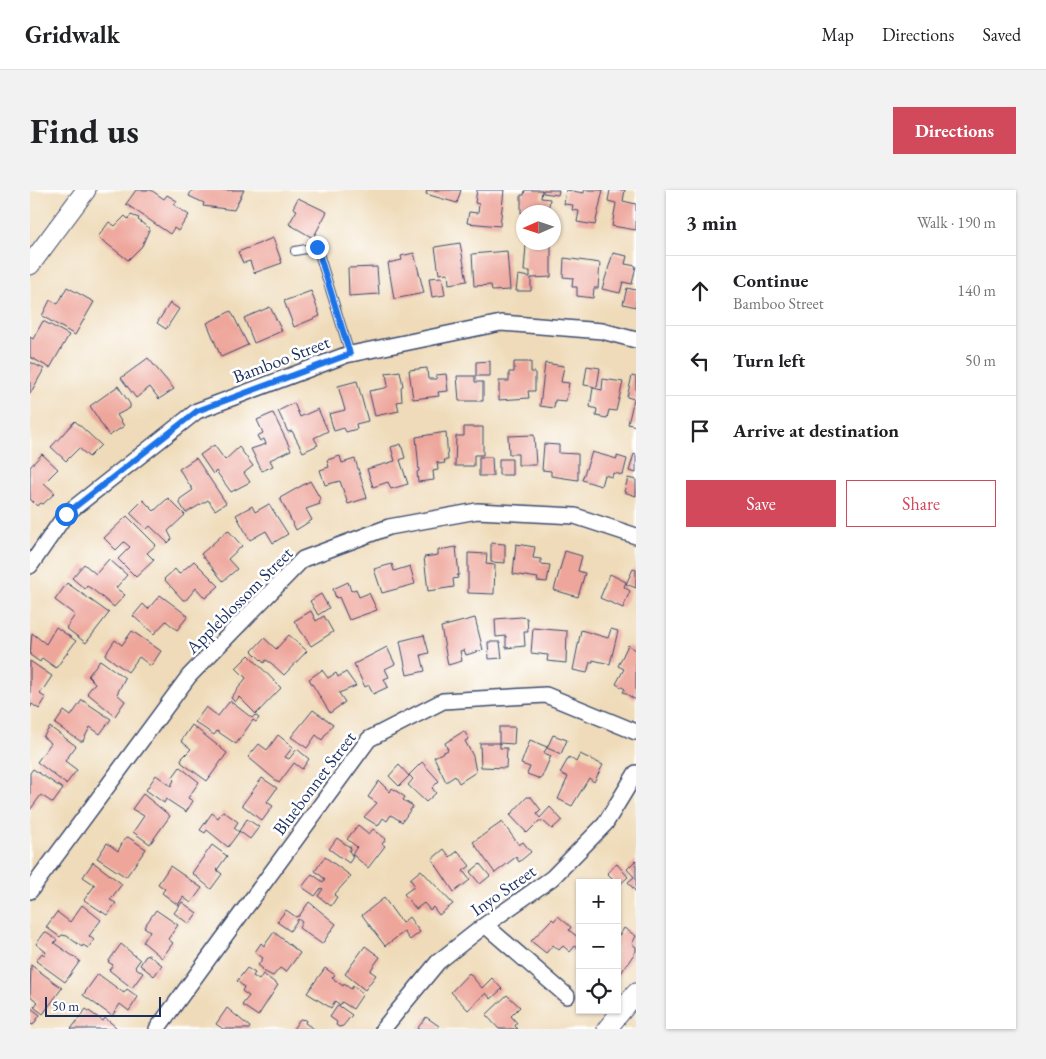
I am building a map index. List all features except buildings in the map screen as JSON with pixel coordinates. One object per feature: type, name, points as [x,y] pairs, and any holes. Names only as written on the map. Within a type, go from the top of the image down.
[{"type":"street","points":[[30,264],[86,190]]},
{"type":"street","name":"Bamboo Street","points":[[30,566],[66,514],[197,411],[350,354],[501,323],[602,331],[636,340]]},
{"type":"street","name":"Appleblossom Street","points":[[30,891],[189,676],[303,559],[389,527],[477,512],[574,516],[636,536]]},
{"type":"street","name":"Bluebonnet Street","points":[[157,1029],[369,739],[444,701],[546,696],[636,732]]},
{"type":"street","name":"Inyo Street","points":[[383,1029],[438,962],[558,871],[605,824],[636,773]]},
{"type":"street","points":[[484,926],[567,996]]},
{"type":"street","points":[[606,1029],[636,993]]},
{"type":"street","points":[[618,1029],[636,1008]]},
{"type":"lane","points":[[295,251],[317,247],[350,354]]},
{"type":"route","points":[[66,514],[197,411],[350,354],[317,247]]}]
